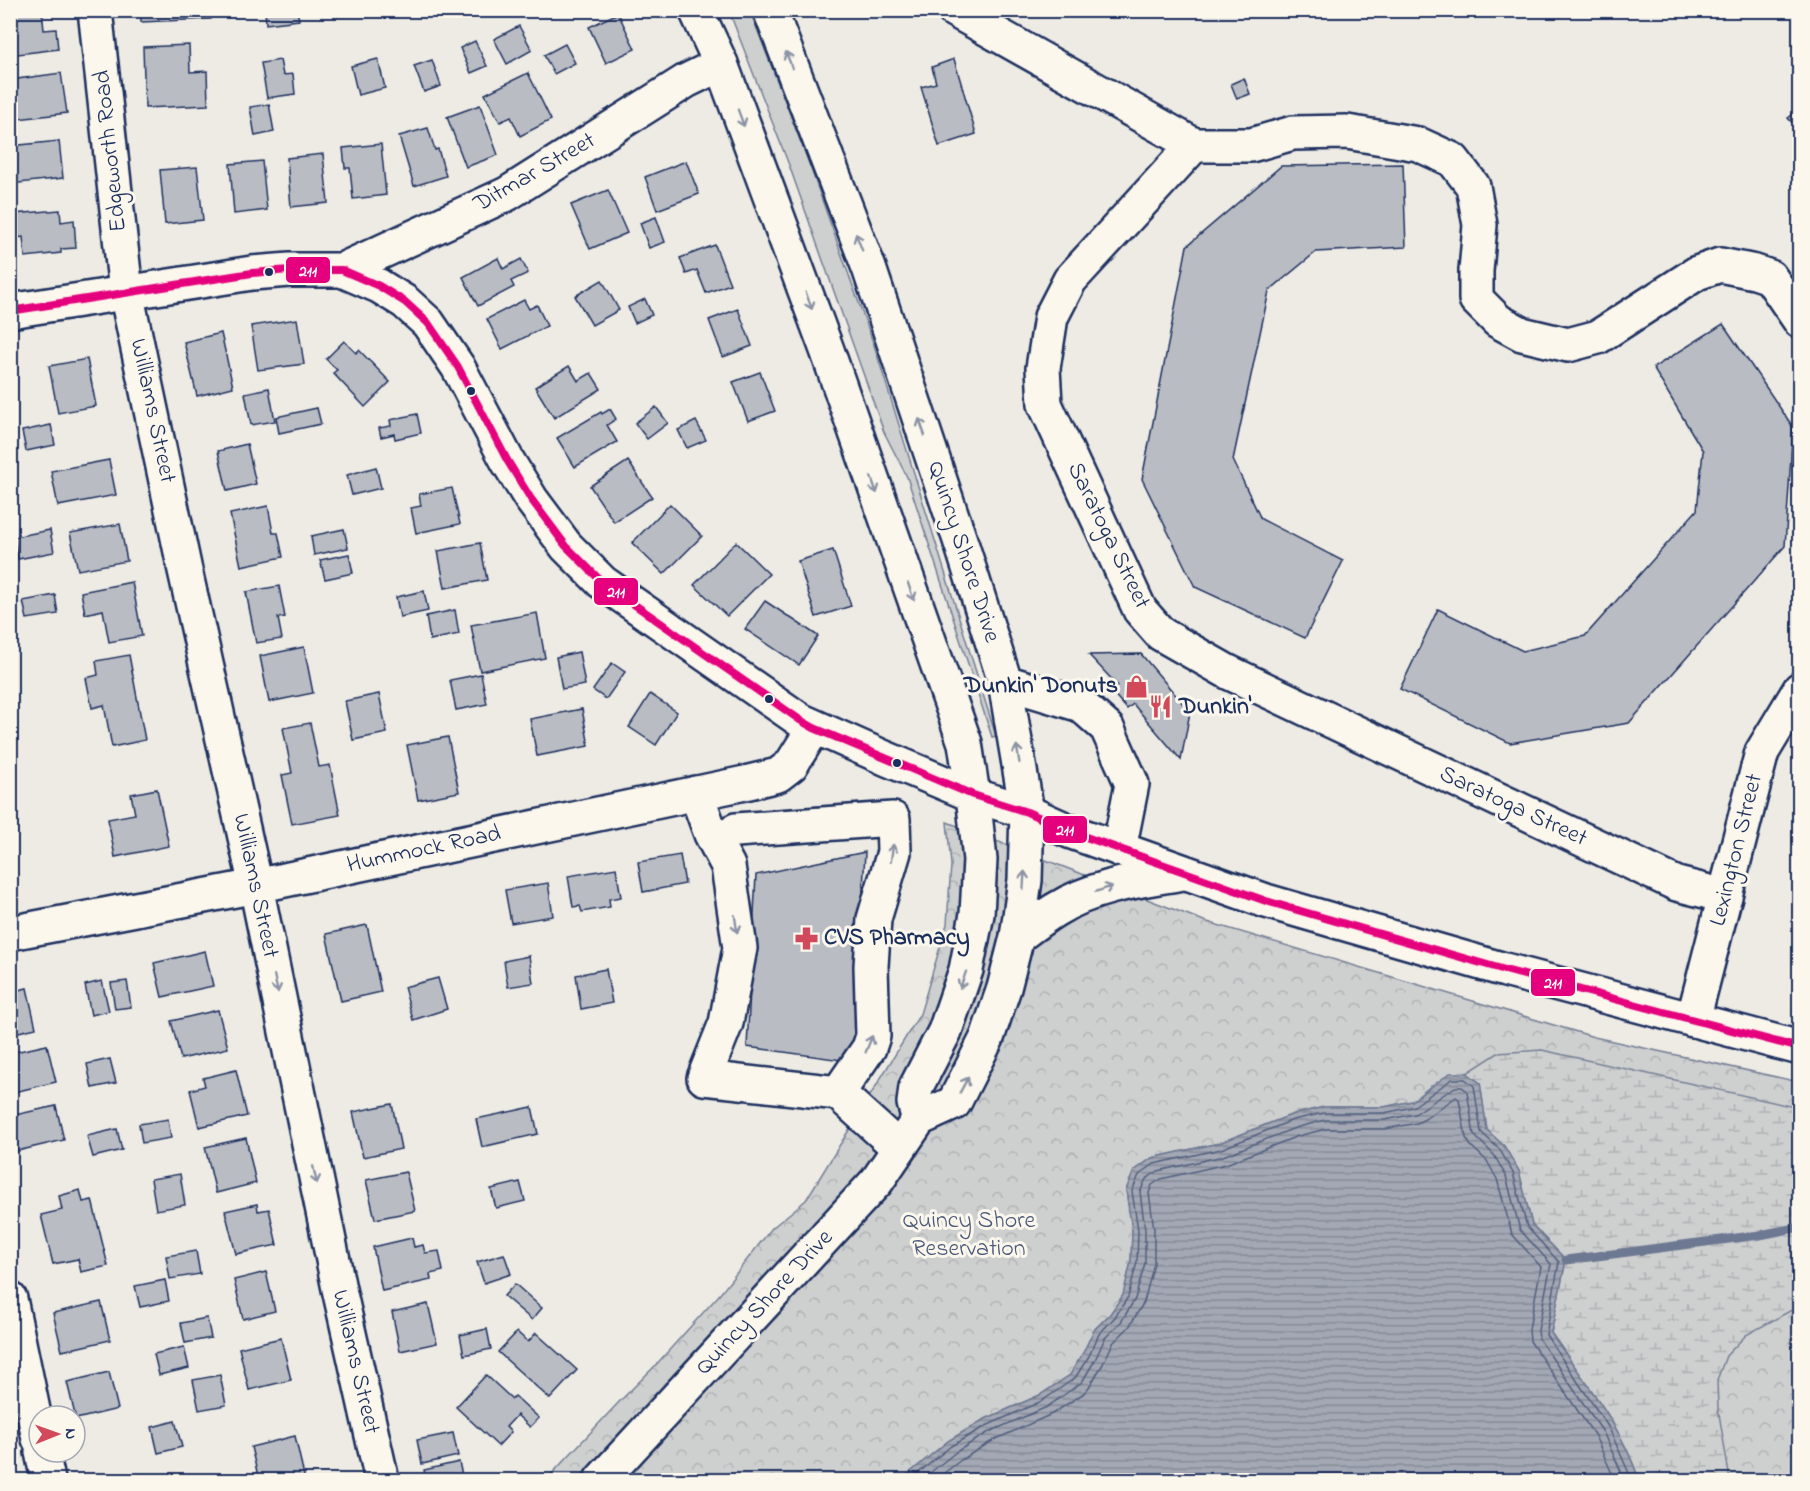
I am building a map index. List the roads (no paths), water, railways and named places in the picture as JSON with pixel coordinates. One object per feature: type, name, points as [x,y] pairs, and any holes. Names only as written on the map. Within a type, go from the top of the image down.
[{"type":"main road","name":"Edgeworth Road","points":[[95,10],[126,292]]},
{"type":"main road","points":[[696,10],[721,64],[827,350],[965,743],[980,860],[977,914],[966,970],[945,1031],[916,1087],[914,1103],[919,1119]]},
{"type":"main road","name":"Quincy Shore Drive","points":[[601,1480],[877,1181],[919,1119],[954,1103],[987,1038],[1004,988],[1017,937],[1025,880],[1027,812],[1005,682],[963,549],[868,268],[770,10]]},
{"type":"main road","points":[[954,10],[1194,145],[1251,145],[1293,133],[1347,132],[1418,144],[1453,160],[1473,186],[1480,225],[1476,299],[1498,321],[1522,334],[1568,345],[1598,337],[1697,273],[1720,265],[1755,272],[1770,278],[1795,305]]},
{"type":"main road","name":"Ditmar Street","points":[[342,270],[507,194],[686,81],[721,64]]},
{"type":"main road","name":"Saratoga Street","points":[[1194,145],[1070,280],[1051,317],[1043,368],[1045,404],[1140,610],[1161,634],[1227,672],[1677,884],[1725,896]]},
{"type":"main road","points":[[10,311],[252,273],[342,270],[388,291],[405,302],[428,323],[458,367],[507,460],[531,499],[566,546],[602,582],[814,728],[973,795],[1027,812],[1069,831],[1266,902],[1505,970],[1800,1048]]},
{"type":"main road","name":"Williams Street","points":[[126,292],[184,566],[256,885],[341,1300],[382,1480]]},
{"type":"main road","points":[[1005,682],[1081,705],[1107,728],[1132,784],[1119,849]]},
{"type":"main road","name":"Lexington Street","points":[[1693,1020],[1762,752],[1800,688]]},
{"type":"main road","name":"Hummock Road","points":[[10,933],[256,885],[778,775],[791,765],[814,728]]},
{"type":"main road","points":[[728,866],[745,783]]},
{"type":"main road","points":[[696,793],[711,834],[728,866],[740,948],[726,1023],[704,1078],[838,1094],[899,1149]]},
{"type":"main road","points":[[736,830],[893,819],[894,852],[874,919],[871,966],[873,1036],[869,1048],[838,1094]]},
{"type":"main road","points":[[1017,937],[1056,909],[1080,897],[1129,881],[1183,873]]},
{"type":"main road","points":[[10,1299],[32,1404]]},
{"type":"main road","points":[[45,1464],[48,1480]]},
{"type":"water","points":[[1450,1073],[1467,1073],[1480,1083],[1487,1130],[1504,1146],[1519,1171],[1532,1225],[1566,1260],[1551,1333],[1612,1422],[1632,1460],[1639,1480],[901,1480],[948,1441],[983,1420],[1040,1395],[1070,1375],[1094,1330],[1110,1314],[1123,1295],[1131,1262],[1132,1230],[1126,1190],[1134,1171],[1152,1158],[1219,1143],[1291,1115],[1324,1107],[1384,1107],[1412,1101]]},
{"type":"waterway","points":[[1566,1260],[1760,1235],[1800,1227]]},
{"type":"place","name":"Dunkin' Donuts","points":[[1136,686]]},
{"type":"place","name":"Dunkin'","points":[[1161,707]]},
{"type":"place","name":"CVS Pharmacy","points":[[806,938]]},
{"type":"park label","name":"Quincy Shore Reservation","points":[[969,1235]]}]
